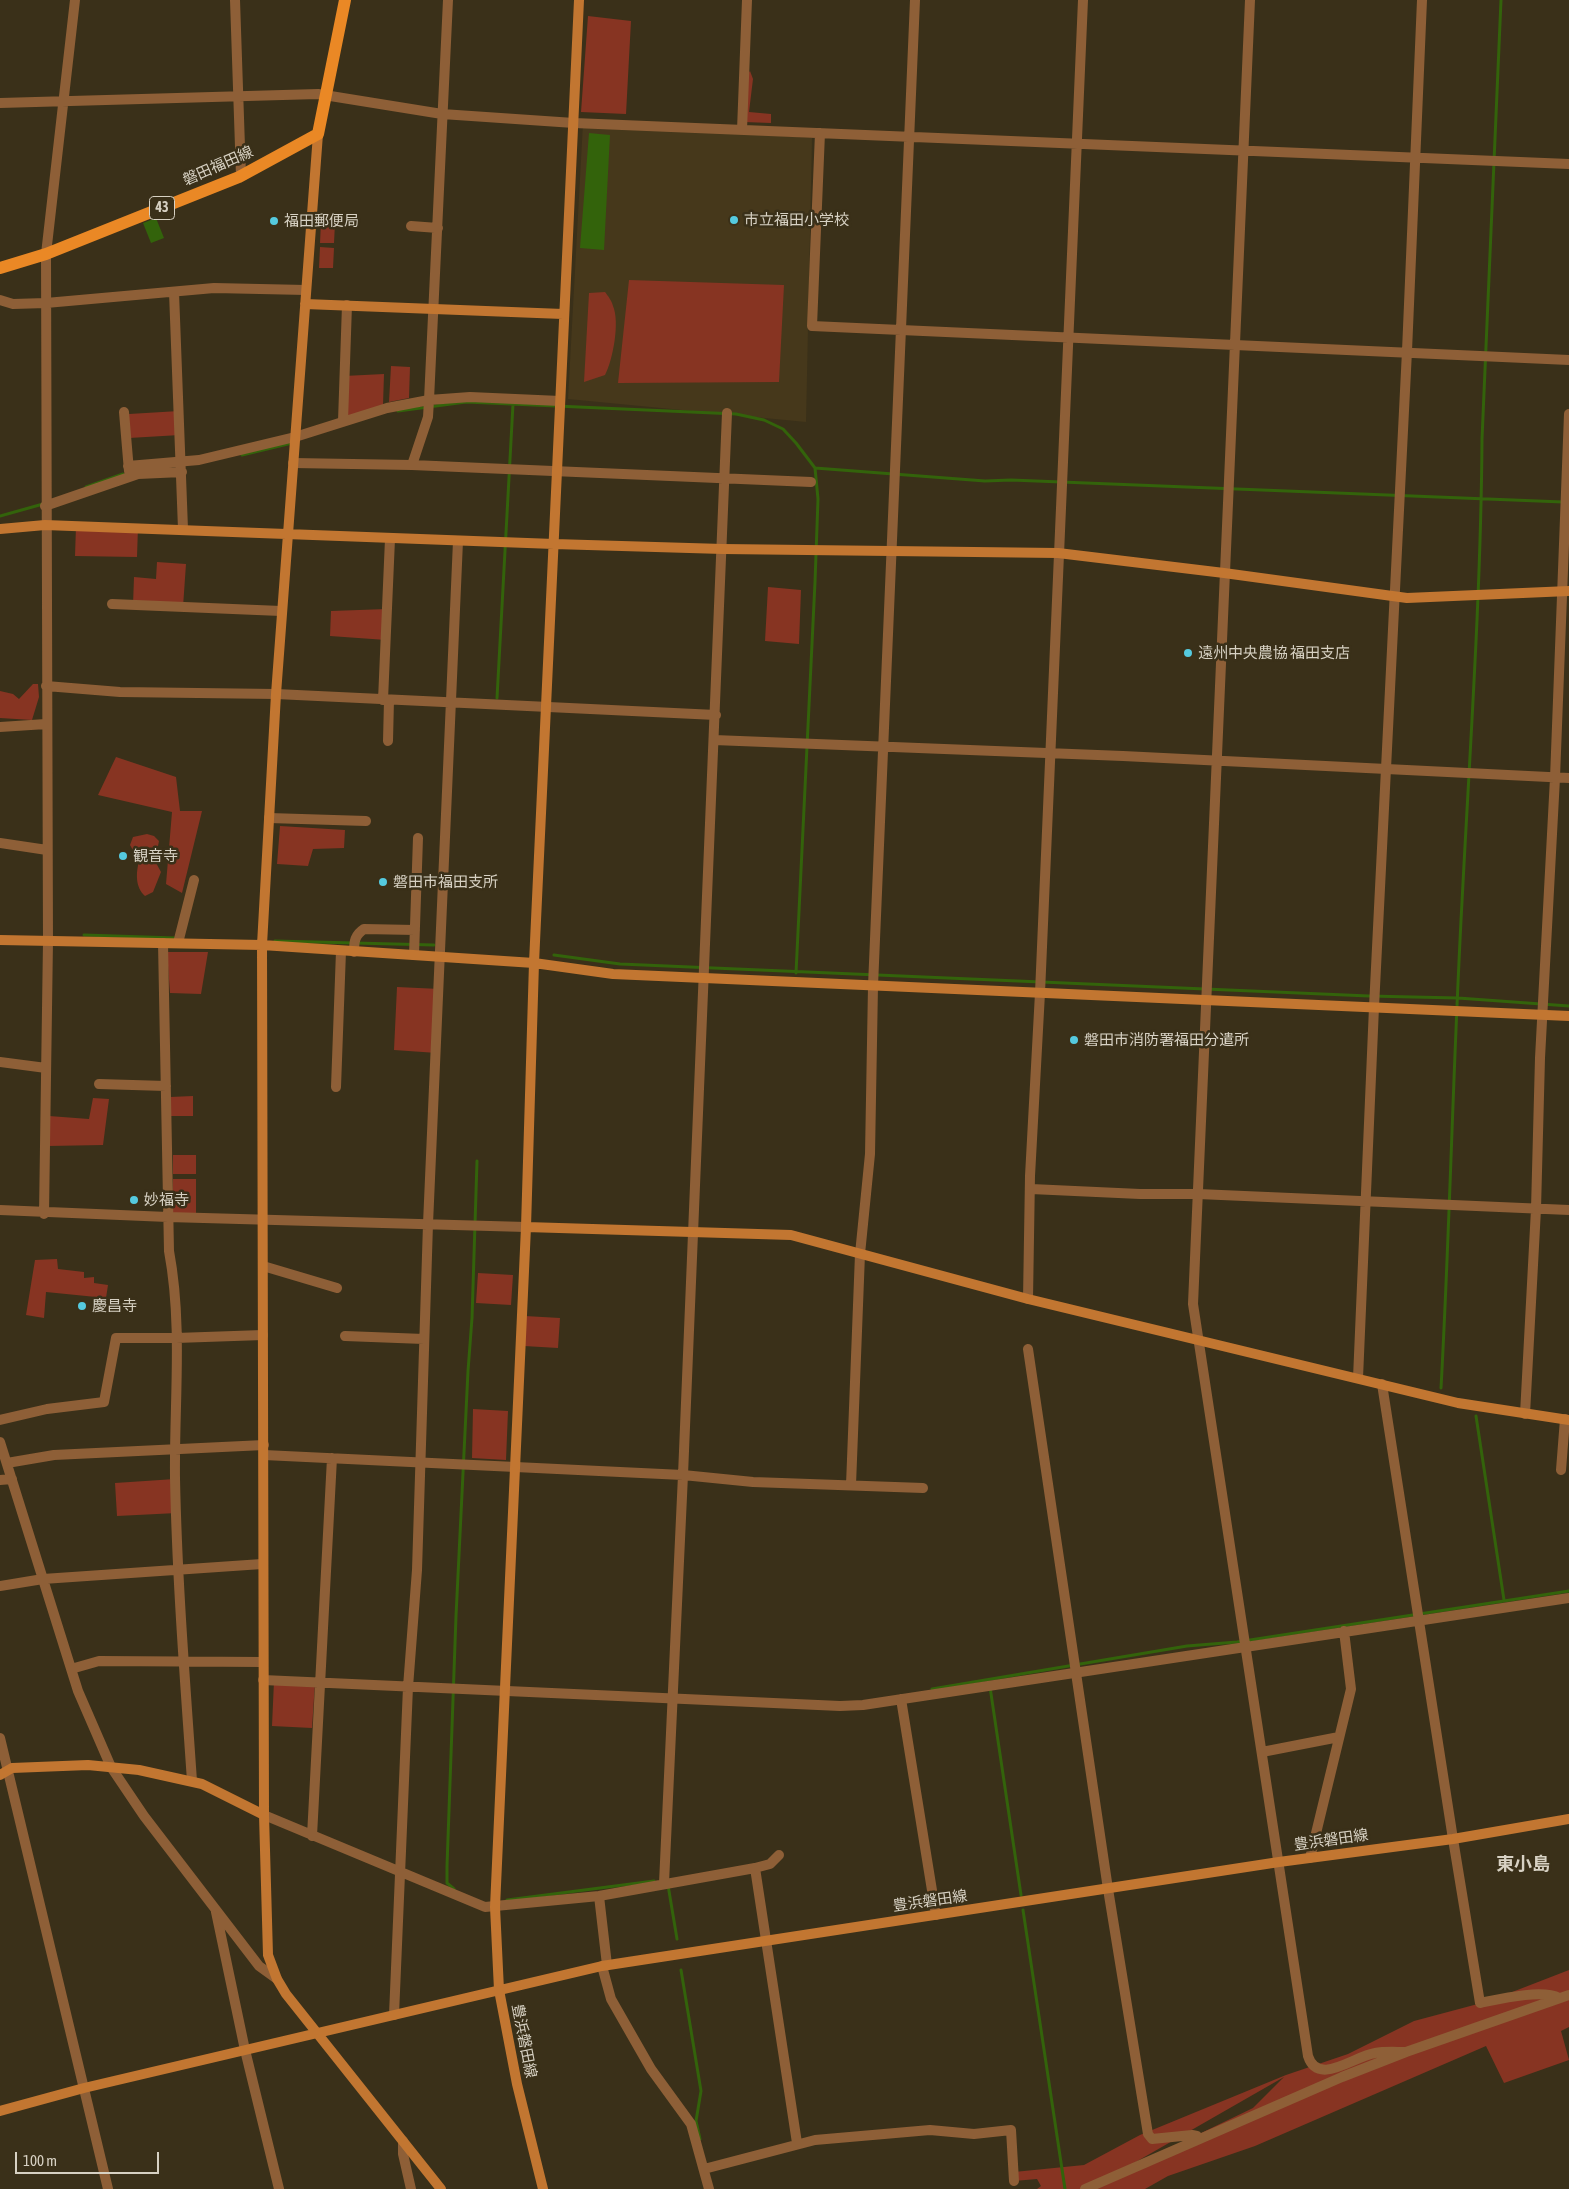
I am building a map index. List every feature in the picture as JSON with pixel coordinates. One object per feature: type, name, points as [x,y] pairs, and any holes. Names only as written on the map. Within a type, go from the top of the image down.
[{"type":"main road","points":[[318,134],[345,0]]},
{"type":"main road","name":"磐田福田線","points":[[0,268],[46,254],[241,176],[318,134]]},
{"type":"street","points":[[44,1214],[48,941],[45,525],[46,254],[75,0]]},
{"type":"street","points":[[235,0],[241,176]]},
{"type":"street","points":[[412,465],[428,417],[448,0]]},
{"type":"street","points":[[0,2111],[84,2088],[499,1990],[495,1907],[526,1227],[534,962],[548,707],[563,314],[579,0]]},
{"type":"street","points":[[742,130],[747,0]]},
{"type":"street","points":[[851,1485],[860,1254],[870,1154],[872,986],[915,0]]},
{"type":"street","points":[[1028,1299],[1030,1189],[1083,0]]},
{"type":"street","points":[[1250,0],[1193,1304],[1311,2066],[1319,2070],[1327,2070],[1373,2053],[1406,2052]]},
{"type":"street","points":[[1358,1378],[1385,770],[1408,352],[1422,0]]},
{"type":"street","points":[[0,103],[327,96],[442,114],[574,123],[1569,164]]},
{"type":"street","points":[[820,133],[812,326],[1569,360]]},
{"type":"street","points":[[318,134],[281,611],[262,945],[264,1450],[262,1564],[264,1815],[268,1955],[277,1979],[286,1994],[319,2033],[441,2189]]},
{"type":"street","points":[[411,226],[438,228]]},
{"type":"street","points":[[0,300],[14,304],[46,303],[214,288],[306,290]]},
{"type":"street","points":[[174,292],[183,529]]},
{"type":"street","points":[[305,304],[563,314]]},
{"type":"street","points":[[342,421],[347,305]]},
{"type":"street","points":[[45,506],[129,477],[182,467],[199,460],[295,437],[387,408],[429,400],[470,398],[560,401]]},
{"type":"street","points":[[124,412],[129,477]]},
{"type":"street","points":[[664,1883],[684,1475],[728,413]]},
{"type":"street","points":[[1525,1414],[1565,591],[1569,414]]},
{"type":"street","points":[[293,464],[412,465],[558,473],[811,482]]},
{"type":"street","points":[[128,466],[182,467]]},
{"type":"street","points":[[0,529],[45,525],[183,529],[390,539],[723,549],[1058,553],[1394,596],[1429,598],[1565,591]]},
{"type":"street","points":[[388,741],[386,700],[390,539]]},
{"type":"street","points":[[394,2015],[408,1686],[417,1570],[428,1224],[458,541]]},
{"type":"street","points":[[112,604],[281,611]]},
{"type":"street","points":[[46,686],[120,692],[276,694],[716,715]]},
{"type":"street","points":[[0,727],[46,724]]},
{"type":"street","points":[[714,740],[1049,755],[1123,756],[1218,763],[1569,778]]},
{"type":"street","points":[[269,818],[366,821]]},
{"type":"street","points":[[414,955],[418,838]]},
{"type":"street","points":[[0,843],[47,850]]},
{"type":"street","points":[[178,944],[194,880]]},
{"type":"street","points":[[354,952],[354,941],[364,929],[415,930]]},
{"type":"street","points":[[0,940],[262,945],[534,962],[613,974],[1569,1016]]},
{"type":"street","points":[[163,943],[168,1218],[174,1278],[176,1338],[175,1448],[178,1570],[192,1781]]},
{"type":"street","points":[[336,1087],[341,951]]},
{"type":"street","points":[[0,1062],[46,1068]]},
{"type":"street","points":[[99,1084],[166,1086]]},
{"type":"street","points":[[1030,1189],[1140,1194],[1198,1194],[1569,1210]]},
{"type":"street","points":[[0,1210],[44,1214],[792,1236],[1028,1299],[1466,1404],[1567,1420],[1562,1470]]},
{"type":"street","points":[[263,1266],[337,1288]]},
{"type":"street","points":[[0,1420],[47,1409],[104,1402],[116,1338],[263,1335]]},
{"type":"street","points":[[345,1336],[424,1339]]},
{"type":"street","points":[[1028,1349],[1108,1889],[1148,2134],[1152,2139],[1192,2135],[1199,2139]]},
{"type":"street","points":[[1382,1384],[1480,2003],[1517,1996],[1564,1996]]},
{"type":"street","points":[[0,1442],[71,1669],[87,1714],[112,1767],[144,1816],[259,1966],[277,1979]]},
{"type":"street","points":[[7,1463],[54,1454],[175,1448],[264,1450],[332,1458],[684,1475],[753,1482],[923,1488]]},
{"type":"street","points":[[312,1836],[332,1458]]},
{"type":"street","points":[[0,1480],[12,1478]]},
{"type":"street","points":[[0,1586],[43,1579],[262,1564]]},
{"type":"street","points":[[263,1680],[840,1706],[901,1699],[1569,1598]]},
{"type":"street","points":[[1310,1858],[1351,1689],[1344,1631]]},
{"type":"street","points":[[71,1669],[99,1661],[263,1662]]},
{"type":"street","points":[[901,1699],[936,1916]]},
{"type":"street","points":[[1262,1752],[1340,1737]]},
{"type":"street","points":[[0,1738],[5,1772],[108,2189]]},
{"type":"street","points":[[5,1772],[78,1766],[112,1767],[139,1770],[192,1781],[312,1836],[486,1907],[598,1896],[756,1868],[770,1864],[778,1855]]},
{"type":"street","name":"豊浜磐田線","points":[[543,2189],[517,2084],[499,1990],[604,1966],[1279,1862],[1453,1839],[1569,1819]]},
{"type":"street","points":[[756,1868],[797,2143]]},
{"type":"street","points":[[598,1896],[604,1966],[611,1999],[651,2069],[691,2124],[709,2189]]},
{"type":"street","points":[[215,1909],[245,2050],[279,2189]]},
{"type":"street","points":[[1085,2189],[1279,2103],[1406,2052],[1564,1996]]},
{"type":"street","points":[[704,2169],[797,2143],[815,2140],[930,2130],[974,2134],[1011,2130],[1014,2181]]},
{"type":"street","points":[[404,2141],[403,2154],[411,2189]]},
{"type":"shaded area","points":[[588,16],[631,21],[626,114],[581,112]]},
{"type":"shaded area","points":[[750,71],[753,79],[749,112],[771,114],[771,123],[744,122],[746,77]]},
{"type":"shaded area","points":[[583,123],[812,138],[806,422],[568,399]]},
{"type":"shaded area","points":[[589,133],[610,135],[604,250],[580,248]]},
{"type":"shaded area","points":[[156,218],[164,238],[151,243],[143,223]]},
{"type":"shaded area","points":[[321,222],[335,223],[334,243],[320,243]]},
{"type":"shaded area","points":[[320,247],[334,248],[333,268],[319,268]]},
{"type":"shaded area","points":[[629,280],[784,285],[779,382],[618,383]]},
{"type":"shaded area","points":[[605,292],[612,302],[615,313],[616,331],[613,351],[605,375],[584,382],[589,293]]},
{"type":"shaded area","points":[[391,366],[410,367],[409,398],[389,402]]},
{"type":"shaded area","points":[[384,374],[383,405],[343,421],[344,376]]},
{"type":"shaded area","points":[[179,411],[180,435],[129,438],[129,414]]},
{"type":"shaded area","points":[[76,526],[138,527],[137,557],[75,556]]},
{"type":"shaded area","points":[[157,562],[186,564],[183,607],[133,605],[134,577],[156,579]]},
{"type":"shaded area","points":[[768,587],[801,590],[799,644],[765,641]]},
{"type":"shaded area","points":[[387,609],[386,640],[330,636],[331,611]]},
{"type":"shaded area","points":[[33,684],[38,684],[39,697],[32,720],[0,718],[0,691],[13,694],[19,699]]},
{"type":"shaded area","points":[[116,757],[176,777],[180,811],[202,811],[182,893],[166,884],[172,812],[98,795]]},
{"type":"shaded area","points":[[280,826],[345,830],[344,848],[313,849],[308,866],[277,864]]},
{"type":"shaded area","points":[[147,834],[154,836],[159,841],[155,861],[161,872],[153,892],[145,896],[139,888],[137,880],[139,861],[130,845],[133,837]]},
{"type":"shaded area","points":[[167,952],[208,952],[201,994],[170,993]]},
{"type":"shaded area","points":[[397,987],[440,989],[437,1053],[394,1050]]},
{"type":"shaded area","points":[[193,1096],[193,1116],[170,1116],[170,1097]]},
{"type":"shaded area","points":[[93,1098],[109,1099],[103,1145],[48,1146],[49,1116],[89,1119]]},
{"type":"shaded area","points":[[173,1155],[196,1155],[196,1174],[173,1174]]},
{"type":"shaded area","points":[[173,1179],[196,1179],[196,1215],[172,1215]]},
{"type":"shaded area","points":[[57,1259],[58,1269],[84,1272],[84,1278],[94,1277],[94,1283],[108,1285],[106,1298],[46,1292],[44,1318],[26,1315],[35,1260]]},
{"type":"shaded area","points":[[478,1273],[513,1275],[511,1305],[476,1303]]},
{"type":"shaded area","points":[[525,1316],[560,1318],[558,1348],[524,1346]]},
{"type":"shaded area","points":[[473,1409],[508,1411],[506,1460],[472,1458]]},
{"type":"shaded area","points":[[175,1479],[177,1513],[117,1516],[115,1483]]},
{"type":"shaded area","points":[[274,1681],[315,1683],[312,1728],[272,1726]]},
{"type":"shaded area","points":[[1569,1970],[1569,2027],[1561,2031],[1569,2060],[1504,2083],[1486,2046],[1255,2146],[1168,2176],[1145,2189],[1037,2189],[1041,2186],[1037,2179],[1014,2181],[1014,2172],[1084,2165],[1140,2135],[1286,2075],[1348,2054],[1414,2021],[1489,2001]],"holes":[[[1284,2077],[1253,2108],[1114,2175],[1113,2175]]]},
{"type":"waterway","points":[[1441,1388],[1459,963],[1477,612],[1482,439],[1501,0]]},
{"type":"waterway","points":[[398,411],[466,402],[736,414],[764,420],[783,429],[815,468],[818,499],[815,582],[796,973]]},
{"type":"waterway","points":[[497,698],[513,404]]},
{"type":"waterway","points":[[242,455],[292,443]]},
{"type":"waterway","points":[[815,468],[985,481],[1011,480],[1563,502]]},
{"type":"waterway","points":[[86,487],[123,474]]},
{"type":"waterway","points":[[0,516],[43,504]]},
{"type":"waterway","points":[[84,935],[176,938]]},
{"type":"waterway","points":[[275,941],[434,945]]},
{"type":"waterway","points":[[554,955],[620,964],[1369,996],[1458,998],[1569,1006]]},
{"type":"waterway","points":[[454,1889],[447,1883],[447,1866],[456,1616],[472,1318],[477,1161]]},
{"type":"waterway","points":[[1476,1416],[1504,1600]]},
{"type":"waterway","points":[[932,1689],[1187,1646],[1237,1642],[1569,1591]]},
{"type":"waterway","points":[[990,1687],[1021,1895]]},
{"type":"waterway","points":[[507,1900],[654,1881]]},
{"type":"waterway","points":[[668,1885],[677,1939]]},
{"type":"waterway","points":[[1023,1910],[1065,2189]]},
{"type":"waterway","points":[[681,1970],[701,2091],[696,2121],[700,2139]]},
{"type":"place","name":"市立福田小学校","points":[[734,220]]},
{"type":"place","name":"福田郵便局","points":[[274,221]]},
{"type":"place","name":"遠州中央農協 福田支店","points":[[1188,653]]},
{"type":"place","name":"観音寺","points":[[123,856]]},
{"type":"place","name":"磐田市福田支所","points":[[383,882]]},
{"type":"place","name":"磐田市消防署福田分遣所","points":[[1074,1040]]},
{"type":"place","name":"妙福寺","points":[[134,1200]]},
{"type":"place","name":"慶昌寺","points":[[82,1306]]},
{"type":"district","name":"東小島","points":[[1523,1864]]}]
